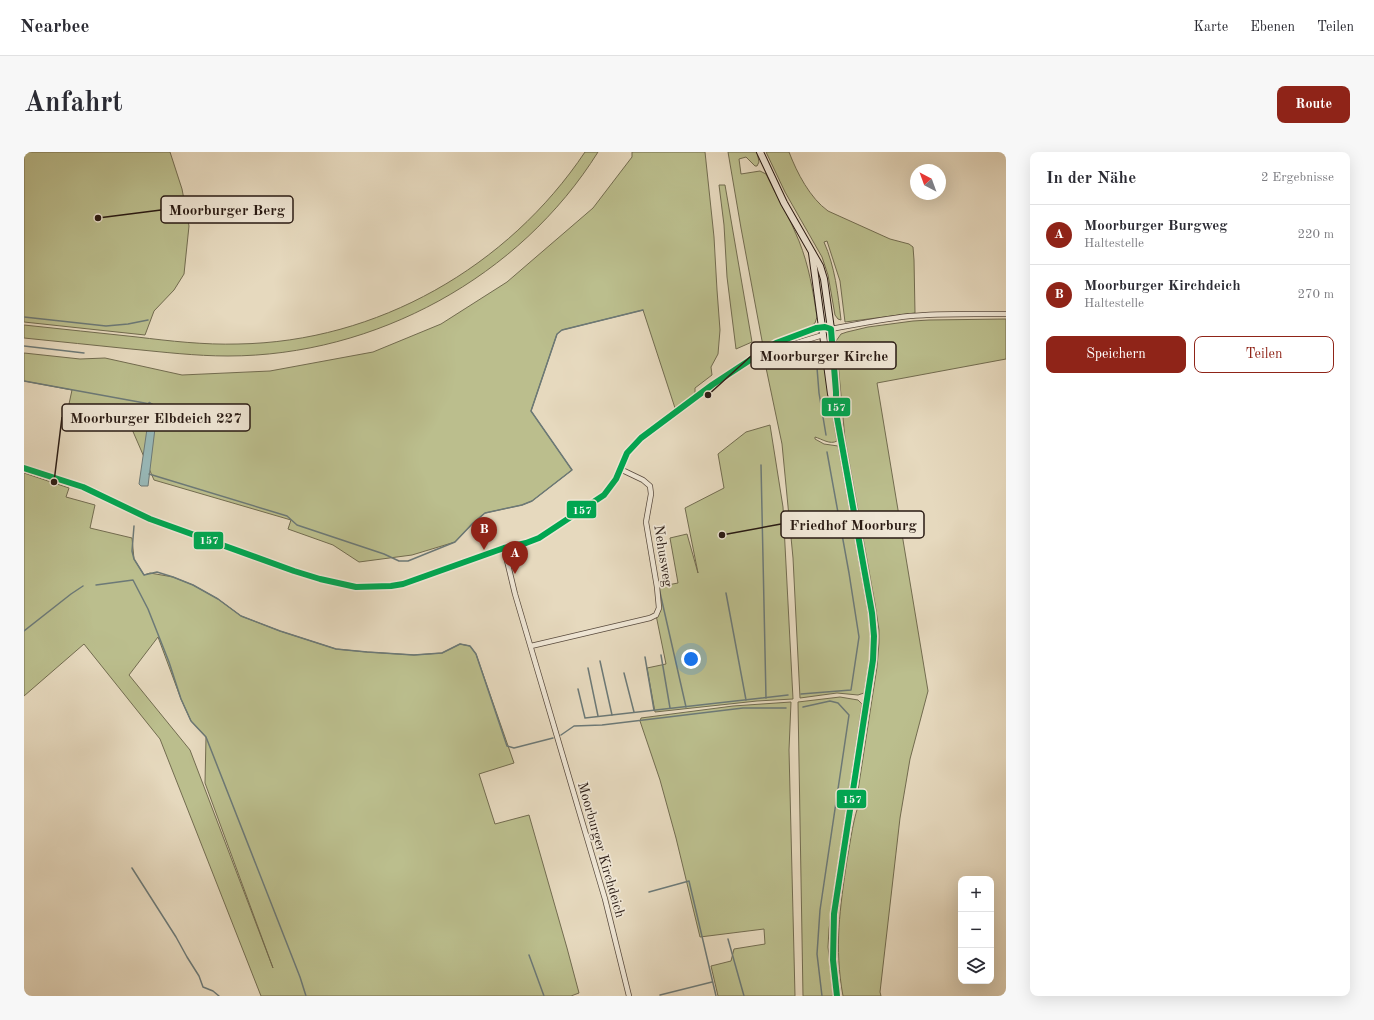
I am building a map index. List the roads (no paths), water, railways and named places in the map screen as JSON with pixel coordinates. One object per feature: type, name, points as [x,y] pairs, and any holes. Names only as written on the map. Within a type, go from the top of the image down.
[{"type":"main road","points":[[760,152],[775,184],[820,266],[824,279],[831,329],[836,392],[836,412]]},
{"type":"main road","points":[[812,253],[831,394],[836,412],[872,613],[874,636],[873,660],[834,914],[833,960],[837,996]]},
{"type":"main road","points":[[822,327],[831,329]]},
{"type":"main road","points":[[823,334],[831,329]]},
{"type":"street","points":[[831,329],[871,321],[910,316],[944,314],[1006,314]]},
{"type":"street","points":[[764,353],[776,343],[822,327]]},
{"type":"street","points":[[24,468],[83,487],[150,519],[188,534],[294,571],[356,587],[378,588],[403,584],[504,548],[533,541],[574,516],[604,495],[616,479],[627,453],[640,438],[712,386],[757,356],[823,334]]},
{"type":"street","name":"Nehusweg","points":[[531,646],[650,618],[656,615],[659,608],[657,587],[646,522],[651,494],[650,486],[643,480],[620,469]]},
{"type":"street","name":"Moorburger Kirchdeich","points":[[504,548],[515,594],[605,899],[629,996]]},
{"type":"water","points":[[149,402],[156,406],[157,412],[148,486],[141,486],[139,484],[148,422],[147,409]]},
{"type":"waterway","points":[[149,474],[287,516],[297,525],[384,554],[399,561],[408,561],[455,542],[485,513],[522,505],[532,501],[572,470],[531,411],[557,334],[562,330],[643,310]]},
{"type":"waterway","points":[[24,317],[106,326],[148,320]]},
{"type":"waterway","points":[[24,346],[84,353]]},
{"type":"waterway","points":[[816,355],[819,393],[826,435]]},
{"type":"waterway","points":[[24,381],[150,404]]},
{"type":"waterway","points":[[801,694],[851,690],[859,637],[827,452]]},
{"type":"waterway","points":[[761,465],[766,698]]},
{"type":"waterway","points":[[134,526],[132,551],[134,559],[144,575],[157,572],[193,585],[218,599],[241,616],[280,631],[336,649],[367,652],[414,655],[442,653],[460,644],[470,646],[476,654],[507,746],[514,748],[553,738]]},
{"type":"waterway","points":[[96,585],[133,580],[148,609],[169,662],[181,699],[191,721],[206,737],[300,977],[306,996]]},
{"type":"waterway","points":[[24,631],[83,586]]},
{"type":"waterway","points":[[659,588],[686,707]]},
{"type":"waterway","points":[[726,593],[746,700]]},
{"type":"waterway","points":[[661,655],[670,708]]},
{"type":"waterway","points":[[645,657],[654,710]]},
{"type":"waterway","points":[[600,661],[612,715]]},
{"type":"waterway","points":[[588,668],[598,716]]},
{"type":"waterway","points":[[624,673],[634,712]]},
{"type":"waterway","points":[[578,689],[585,718],[788,695]]},
{"type":"waterway","points":[[803,707],[830,701],[838,703],[849,715],[820,910],[817,954],[822,996]]},
{"type":"waterway","points":[[561,735],[574,726],[602,725],[743,708],[786,708]]},
{"type":"waterway","points":[[132,868],[176,937],[199,976],[203,987],[213,991],[219,996]]},
{"type":"waterway","points":[[649,892],[689,881],[716,996]]},
{"type":"waterway","points":[[728,939],[744,996]]},
{"type":"waterway","points":[[529,955],[544,996]]},
{"type":"waterway","points":[[660,995],[712,982]]},
{"type":"place","name":"Moorburger Berg","points":[[98,218]]},
{"type":"place","name":"Moorburger Kirche","points":[[708,395]]},
{"type":"place","name":"Moorburger Elbdeich 227","points":[[54,482]]},
{"type":"place","name":"Friedhof Moorburg","points":[[722,535]]},
{"type":"place","name":"Moorburger Kirchdeich","points":[[484,550]]},
{"type":"place","name":"Moorburger Burgweg","points":[[515,574]]}]
